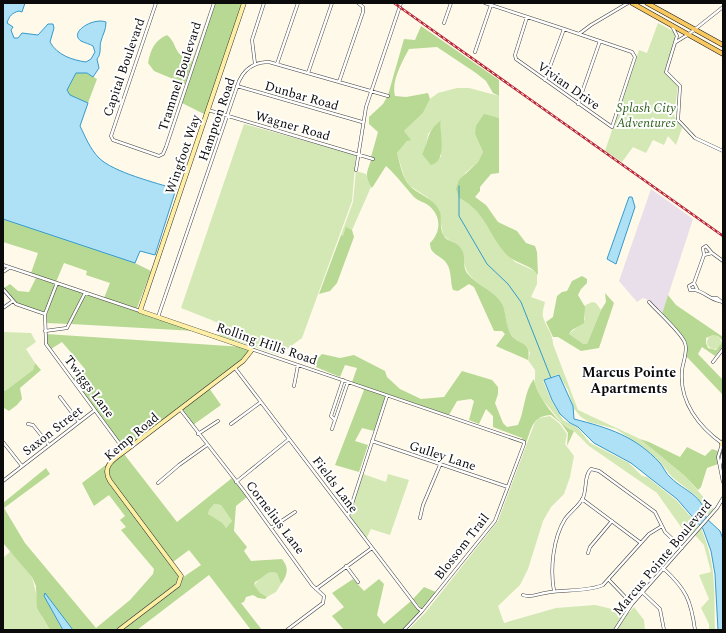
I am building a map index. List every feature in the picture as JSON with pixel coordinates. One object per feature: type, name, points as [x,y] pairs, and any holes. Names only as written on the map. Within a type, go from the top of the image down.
[{"type":"main road","points":[[632,3],[723,54]]},
{"type":"main road","points":[[647,3],[723,45]]},
{"type":"street","name":"Capital Boulevard","points":[[156,3],[111,137],[113,140],[159,156],[162,155]]},
{"type":"street","name":"Trammel Boulevard","points":[[162,155],[214,3]]},
{"type":"street","name":"Wingfoot Way","points":[[140,311],[244,3]]},
{"type":"street","points":[[264,3],[252,40],[255,64],[265,62],[277,64],[388,96]]},
{"type":"street","points":[[277,64],[298,3]]},
{"type":"street","points":[[308,73],[332,3]]},
{"type":"street","points":[[339,82],[363,12],[362,7],[358,3]]},
{"type":"street","points":[[356,170],[362,122],[401,3]]},
{"type":"street","points":[[444,23],[451,3]]},
{"type":"street","points":[[485,3],[600,41],[578,104]]},
{"type":"street","points":[[579,34],[628,3]]},
{"type":"street","points":[[475,52],[491,5]]},
{"type":"street","points":[[676,43],[695,30],[723,7]]},
{"type":"street","name":"Vivian Drive","points":[[527,17],[515,58],[612,127],[634,55],[632,52],[600,41]]},
{"type":"street","points":[[670,24],[677,34],[676,43],[666,72],[680,86],[678,120],[695,138],[723,152]]},
{"type":"street","points":[[546,80],[564,29]]},
{"type":"street","name":"Hampton Road","points":[[158,317],[237,86],[243,73],[255,64]]},
{"type":"street","name":"Dunbar Road","points":[[237,86],[362,122]]},
{"type":"street","name":"Wagner Road","points":[[208,110],[373,159]]},
{"type":"street","points":[[697,289],[691,290],[688,288],[694,282],[704,255],[705,246],[723,261]]},
{"type":"street","points":[[704,255],[712,253]]},
{"type":"street","name":"Rolling Hills Road","points":[[3,265],[524,442]]},
{"type":"street","points":[[3,272],[10,267]]},
{"type":"street","points":[[694,282],[697,289],[712,298],[720,300],[723,303]]},
{"type":"street","name":"Twiggs Lane","points":[[56,283],[46,314],[46,344],[125,451]]},
{"type":"street","points":[[3,289],[13,301],[46,314]]},
{"type":"street","points":[[45,331],[67,328],[85,293]]},
{"type":"street","points":[[3,308],[13,301]]},
{"type":"street","points":[[649,302],[685,343],[686,350],[682,376],[685,396],[696,419],[704,429],[723,443],[718,457],[723,482]]},
{"type":"street","points":[[713,362],[723,348]]},
{"type":"street","name":"Kemp Road","points":[[118,630],[175,587],[181,578],[177,569],[108,478],[106,472],[108,465],[247,357],[251,349]]},
{"type":"street","points":[[294,386],[298,364]]},
{"type":"street","name":"Fields Lane","points":[[234,367],[418,608],[422,611]]},
{"type":"street","points":[[335,420],[331,416],[343,380]]},
{"type":"street","points":[[332,429],[348,382]]},
{"type":"street","points":[[348,516],[387,396]]},
{"type":"street","points":[[60,397],[78,422]]},
{"type":"street","points":[[231,424],[261,402]]},
{"type":"street","name":"Cornelius Lane","points":[[179,409],[316,588],[324,596],[324,602],[287,630]]},
{"type":"street","name":"Saxon Street","points":[[3,480],[95,410]]},
{"type":"street","points":[[198,434],[218,421]]},
{"type":"street","points":[[28,424],[32,425],[49,445]]},
{"type":"street","points":[[236,482],[289,439]]},
{"type":"street","name":"Gulley Lane","points":[[372,441],[508,487]]},
{"type":"street","points":[[3,442],[22,466]]},
{"type":"street","name":"Blossom Trail","points":[[404,630],[422,611],[495,521],[524,442]]},
{"type":"street","points":[[158,483],[179,465],[207,445]]},
{"type":"street","points":[[720,465],[723,453]]},
{"type":"street","points":[[420,518],[423,505],[440,465]]},
{"type":"street","points":[[554,591],[553,564],[560,529],[568,515],[582,499],[589,472],[595,469],[655,512],[667,534],[682,548]]},
{"type":"street","name":"Marcus Pointe Boulevard","points":[[615,630],[632,604],[720,505],[723,498]]},
{"type":"street","points":[[582,499],[641,543]]},
{"type":"street","points":[[271,528],[295,512]]},
{"type":"street","points":[[588,553],[590,547],[612,521]]},
{"type":"street","points":[[523,595],[530,596],[554,591],[597,588],[609,580],[654,530],[662,526]]},
{"type":"street","points":[[316,588],[372,548]]},
{"type":"street","points":[[346,566],[358,582]]},
{"type":"street","points":[[663,568],[685,591],[692,610],[695,630]]},
{"type":"street","points":[[609,580],[632,604]]},
{"type":"street","points":[[642,592],[660,609],[664,630]]},
{"type":"shaded area","points":[[651,189],[693,219],[662,314],[646,299],[643,298],[637,302],[619,281]]},
{"type":"green space","points":[[212,3],[185,84],[154,71],[148,63],[150,54],[156,43],[167,35],[173,42],[178,52],[185,58],[192,61]]},
{"type":"green space","points":[[215,3],[243,3],[204,114],[182,103]]},
{"type":"green space","name":"Splash City Adventures","points":[[658,23],[675,32],[676,37],[664,72],[678,85],[674,116],[682,128],[676,145],[668,136],[664,145],[653,140],[646,153],[633,147],[622,162],[605,151],[639,50],[647,53]]},
{"type":"green space","points":[[421,26],[499,80],[499,96],[493,93],[486,81],[476,73],[437,47],[409,49],[400,66],[396,78],[394,90],[395,96],[406,97],[428,93],[430,99],[423,113],[404,131],[411,140],[407,141],[397,153],[402,170],[407,183],[431,200],[438,208],[441,215],[442,233],[448,240],[460,247],[462,250],[467,273],[476,282],[496,296],[500,301],[504,309],[510,333],[516,340],[528,349],[528,360],[496,346],[505,334],[502,331],[494,331],[474,287],[469,284],[458,291],[453,290],[450,270],[447,264],[434,253],[431,247],[430,243],[437,233],[438,228],[438,218],[432,209],[426,204],[417,200],[386,166],[372,188],[367,177],[367,171],[371,160],[374,161],[371,157],[378,132],[369,124],[369,117],[383,104],[387,97],[389,97],[388,95],[404,39],[415,40]]},
{"type":"green space","points":[[76,73],[87,73],[97,79],[88,103],[70,95],[67,90]]},
{"type":"green space","points":[[457,88],[469,88],[499,96],[499,118],[484,116],[475,134],[483,152],[478,162],[465,173],[459,198],[470,204],[480,213],[498,244],[515,262],[537,272],[537,284],[531,297],[545,302],[543,317],[552,337],[553,344],[578,410],[640,439],[685,476],[714,509],[709,516],[696,496],[672,477],[660,462],[644,448],[616,429],[589,422],[581,417],[574,409],[568,390],[558,374],[543,381],[551,400],[563,420],[578,428],[590,443],[629,463],[642,476],[647,477],[676,500],[699,526],[692,534],[686,532],[681,527],[657,493],[589,446],[574,431],[563,424],[541,398],[535,384],[535,370],[528,360],[530,353],[525,346],[510,333],[503,307],[489,291],[471,277],[464,263],[463,252],[443,235],[439,212],[427,197],[410,186],[405,179],[397,153],[407,141],[404,131],[423,113],[430,99],[438,93]],"holes":[[[441,120],[441,157],[422,154],[426,147],[428,134]]]},
{"type":"green space","points":[[484,114],[499,118],[499,173],[491,174],[480,187],[480,191],[475,197],[486,205],[498,222],[517,231],[526,243],[535,246],[537,252],[538,275],[528,266],[510,258],[500,247],[476,210],[459,198],[456,189],[459,180],[478,162],[483,152],[475,134],[476,126]]},
{"type":"green space","points":[[441,120],[441,152],[436,162],[431,165],[422,154],[432,129]]},
{"type":"green space","points":[[244,124],[356,155],[352,201],[302,338],[279,355],[234,340],[237,330],[181,308]]},
{"type":"green space","points":[[356,171],[366,174],[371,187],[352,230],[346,228],[343,237],[341,235],[353,202]]},
{"type":"green space","points":[[3,219],[135,263],[151,271],[137,308],[139,309],[104,298],[110,283],[86,275],[87,271],[64,263],[56,282],[31,273],[38,253],[3,242]]},
{"type":"green space","points":[[346,227],[352,230],[354,237],[337,283],[330,291],[319,294],[341,235],[343,236]]},
{"type":"green space","points":[[582,276],[587,279],[587,283],[578,295],[585,307],[584,323],[572,330],[569,334],[583,344],[587,344],[601,310],[606,302],[605,293],[614,303],[599,348],[581,351],[558,337],[553,337],[546,322],[553,317],[557,296],[562,292],[567,291],[572,281]]},
{"type":"green space","points":[[36,278],[55,284],[45,313],[17,303],[4,288],[10,284],[18,291],[29,292]]},
{"type":"green space","points":[[57,285],[83,293],[68,324],[46,323],[47,314]]},
{"type":"green space","points":[[85,294],[195,331],[71,324]]},
{"type":"green space","points":[[668,295],[676,305],[723,337],[723,346],[715,356],[702,347],[698,354],[723,380],[723,395],[686,356],[686,344],[683,338],[676,328],[662,314]],"holes":[[[713,335],[718,336],[722,340],[721,344],[716,350],[708,348],[706,338]]]},
{"type":"green space","points":[[592,302],[596,303],[601,310],[587,344],[583,345],[569,334],[585,320],[584,306]]},
{"type":"green space","points":[[210,320],[236,330],[234,341],[219,336],[221,325]]},
{"type":"green space","points":[[3,332],[31,333],[36,342],[26,349],[35,363],[33,370],[5,391],[3,388]]},
{"type":"green space","points":[[46,334],[244,347],[250,350],[242,360],[125,449],[72,379],[85,369],[62,342],[51,349],[47,343]]},
{"type":"green space","points":[[711,335],[717,335],[721,339],[721,345],[717,349],[711,349],[707,345],[707,339]]},
{"type":"green space","points":[[322,354],[340,358],[354,355],[385,371],[387,377],[400,389],[421,399],[444,397],[462,371],[492,380],[498,387],[498,394],[495,403],[503,423],[507,427],[518,425],[528,389],[534,379],[539,393],[549,409],[562,423],[574,431],[567,446],[568,433],[561,423],[551,415],[544,416],[539,418],[533,424],[525,445],[522,438],[493,427],[493,416],[486,409],[479,424],[469,420],[474,401],[471,399],[457,401],[449,415],[352,382],[357,368],[345,365],[340,377],[287,355],[316,360]]},
{"type":"green space","points":[[35,363],[41,370],[20,388],[22,399],[9,411],[4,408],[3,388],[5,391],[33,370]]},
{"type":"green space","points":[[359,387],[386,396],[374,431],[362,428],[355,441],[368,445],[359,472],[335,465],[364,390]]},
{"type":"green space","points":[[209,388],[221,405],[193,425],[181,409]]},
{"type":"green space","points":[[550,416],[560,424],[567,434],[565,444],[574,456],[570,477],[564,494],[551,507],[543,521],[528,569],[520,585],[498,606],[504,623],[556,608],[595,605],[629,613],[634,607],[644,620],[645,630],[408,630],[425,613],[498,521],[535,422],[539,418]]},
{"type":"green space","points":[[640,439],[680,457],[687,447],[705,456],[712,449],[718,451],[718,464],[707,468],[701,487],[698,490],[685,476]]},
{"type":"green space","points":[[124,454],[177,522],[232,478],[247,497],[236,506],[234,531],[247,547],[244,551],[251,561],[282,559],[287,568],[285,577],[281,584],[277,573],[274,572],[268,573],[255,582],[254,585],[260,593],[267,597],[265,599],[258,598],[253,595],[246,597],[244,602],[241,603],[262,630],[251,630],[209,575],[137,630],[121,630],[181,584],[182,578],[201,565],[189,550],[173,562],[111,481],[108,475],[109,466]],"holes":[[[214,504],[221,505],[232,521],[226,528],[222,523],[208,514],[209,510]]]},
{"type":"green space","points":[[107,464],[105,472],[171,563],[180,578],[174,586],[116,630],[73,630],[45,594],[44,596],[63,630],[50,630],[37,608],[36,586],[32,577],[3,543],[3,503],[46,468],[50,474],[4,508],[25,543],[96,628],[130,600],[153,574],[154,569],[121,530],[126,527],[120,520],[125,516],[109,495],[94,506],[82,483]]},
{"type":"green space","points":[[363,474],[386,482],[388,474],[409,480],[390,535],[371,529],[366,539],[349,516]]},
{"type":"green space","points":[[214,504],[221,505],[232,521],[226,528],[208,514],[209,510]]},
{"type":"green space","points":[[701,528],[710,555],[714,579],[715,630],[709,630],[709,624],[701,608],[709,599],[699,575],[711,572],[704,545],[695,535]]},
{"type":"green space","points":[[11,551],[32,577],[42,617],[50,630],[3,630],[3,558]]},
{"type":"green space","points":[[274,571],[277,572],[281,584],[276,592],[267,597],[260,594],[254,585],[266,573]]},
{"type":"green space","points":[[353,579],[364,591],[379,579],[384,584],[377,615],[384,624],[411,601],[420,611],[402,630],[344,630],[332,616],[344,607],[332,593]]},
{"type":"green space","points":[[424,587],[436,592],[422,609],[413,599]]},
{"type":"water","points":[[3,3],[25,3],[22,12],[19,11],[13,14],[7,23],[13,27],[11,30],[14,38],[18,38],[22,33],[38,35],[48,24],[53,24],[54,28],[50,42],[53,47],[65,56],[86,62],[91,59],[95,52],[93,46],[81,41],[78,37],[80,30],[89,23],[101,21],[106,22],[97,59],[99,68],[93,77],[87,73],[76,73],[67,90],[70,95],[88,103],[80,126],[90,147],[99,158],[114,168],[176,189],[155,255],[140,251],[135,263],[3,219]]},
{"type":"water","points":[[629,197],[632,197],[635,207],[616,264],[607,259]]},
{"type":"water","points":[[559,375],[573,406],[574,419],[621,434],[641,446],[660,463],[666,473],[676,483],[693,494],[702,504],[706,518],[720,531],[723,539],[723,630],[718,630],[715,574],[711,551],[703,529],[677,499],[631,463],[594,443],[578,427],[570,423],[560,414],[552,400],[544,380]]},
{"type":"water","points":[[45,593],[73,630],[63,630],[44,596]]},
{"type":"waterway","points":[[459,186],[459,216],[487,264],[508,284],[521,302],[551,378]]},
{"type":"railway","points":[[394,3],[723,236]]},
{"type":"district","name":"Marcus Pointe Apartments","points":[[629,380]]}]
